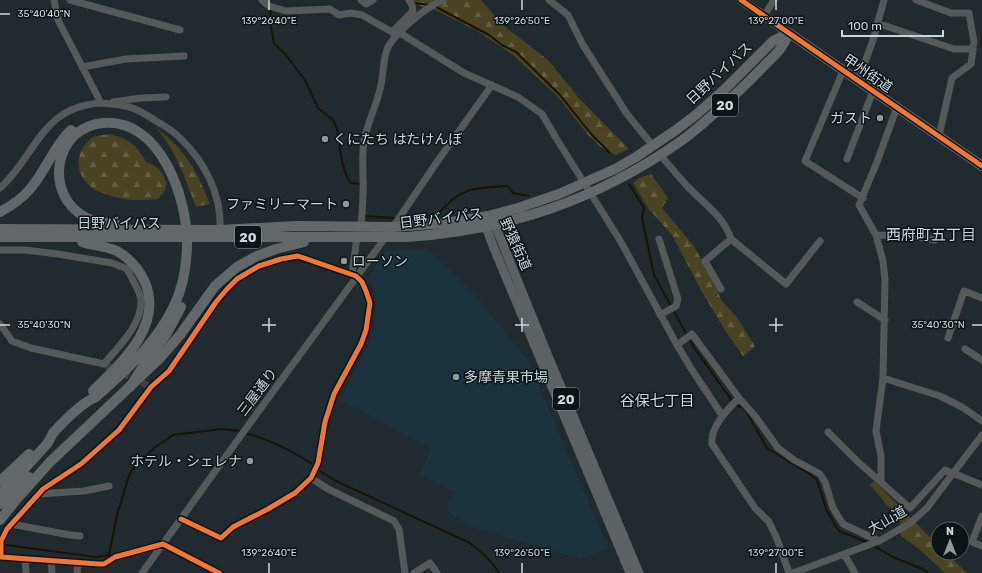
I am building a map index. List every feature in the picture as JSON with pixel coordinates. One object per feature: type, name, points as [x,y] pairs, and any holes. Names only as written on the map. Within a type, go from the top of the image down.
[{"type":"highway","name":"日野バイパス","points":[[0,229],[220,230],[297,226],[393,226],[446,223],[488,216],[542,200],[579,186],[618,167],[640,154],[653,146],[703,108],[726,88],[773,41],[789,33]]},
{"type":"highway","name":"日野バイパス","points":[[0,237],[385,237],[433,235],[490,226],[541,212],[585,196],[647,163],[682,141],[738,93],[782,48],[789,33]]},
{"type":"highway","name":"甲州街道","points":[[789,33],[982,166]]},
{"type":"highway","points":[[0,212],[14,203],[30,189],[59,144],[73,128],[89,120],[108,116],[125,118],[137,123],[149,132],[161,145],[174,165],[183,186],[188,218],[190,279],[179,313],[166,335],[146,360],[130,387]]},
{"type":"highway","points":[[131,230],[121,224],[102,223],[87,218],[73,208],[63,192],[59,172],[62,154],[68,143],[88,127],[104,123],[118,123],[132,128],[147,139],[160,155],[173,177],[188,218]]},
{"type":"highway","points":[[71,237],[85,243],[107,247],[124,256],[132,262],[140,273],[148,294],[148,314],[141,336],[133,349],[122,362],[91,392],[89,400]]},
{"type":"highway","points":[[0,520],[50,462],[160,358],[180,335],[215,286],[237,267],[250,259],[266,252],[319,238]]},
{"type":"highway","points":[[0,494],[33,460],[52,435],[89,400],[96,397],[134,361],[159,332],[177,298],[190,255]]},
{"type":"highway","points":[[0,481],[23,461],[44,438],[52,435]]},
{"type":"highway","points":[[0,504],[30,476],[50,462]]},
{"type":"main road","name":"甲州街道","points":[[741,0],[789,33]]},
{"type":"main road","name":"野猿街道","points":[[488,216],[490,226],[630,573]]},
{"type":"main road","name":"野猿街道","points":[[490,226],[548,356],[639,573]]},
{"type":"street","points":[[54,0],[58,20],[101,103]]},
{"type":"street","points":[[70,0],[180,30]]},
{"type":"street","points":[[262,0],[269,6],[286,11],[330,9],[339,15],[351,13],[362,15],[464,73],[518,97],[542,114],[621,242],[677,345],[722,415]]},
{"type":"street","points":[[361,0],[366,4],[373,0]]},
{"type":"street","points":[[396,33],[432,5],[442,0]]},
{"type":"street","points":[[549,0],[568,15],[583,45],[627,114],[653,146]]},
{"type":"street","points":[[764,16],[774,0]]},
{"type":"street","points":[[858,81],[873,40],[884,0]]},
{"type":"street","points":[[916,0],[951,13],[969,13],[974,42],[971,64],[952,78],[939,136]]},
{"type":"street","points":[[361,226],[364,178],[362,154],[364,140],[380,91],[384,62],[388,47],[396,33],[413,11],[410,3]]},
{"type":"street","points":[[877,23],[954,49],[973,49]]},
{"type":"street","points":[[82,67],[126,59],[184,56]]},
{"type":"street","points":[[843,71],[805,161],[863,198]]},
{"type":"street","name":"三屋通り","points":[[142,573],[302,353],[354,275],[393,226],[492,85]]},
{"type":"street","points":[[847,159],[873,92]]},
{"type":"street","points":[[109,104],[114,101],[166,97]]},
{"type":"street","points":[[0,188],[19,168],[39,137],[58,118],[88,104],[101,103],[128,106],[147,115],[170,129],[192,151],[208,176],[216,193],[221,217],[220,230]]},
{"type":"street","points":[[882,482],[881,456],[876,432],[883,378],[885,320],[884,268],[876,235],[860,205],[897,107]]},
{"type":"street","points":[[660,155],[687,186],[720,218],[729,232],[731,239],[786,284],[820,240]]},
{"type":"street","points":[[876,235],[912,236],[935,240]]},
{"type":"street","points":[[354,275],[357,237]]},
{"type":"street","points":[[659,239],[678,299],[676,306],[660,316]]},
{"type":"street","points":[[721,289],[705,261],[731,239]]},
{"type":"street","points":[[0,250],[45,252],[112,262],[128,270],[141,300],[138,317],[130,334],[104,364],[31,348],[12,341],[0,324]]},
{"type":"street","points":[[181,519],[221,538],[233,528],[295,493],[311,478],[318,463],[325,422],[334,394],[361,344],[366,330],[370,303],[364,286],[354,275],[298,256],[269,262],[243,275],[226,289],[169,371],[151,386],[119,430],[81,464],[43,489],[11,524],[1,541],[1,557],[104,564],[115,558],[163,544],[219,573]]},
{"type":"street","points":[[948,338],[964,291],[982,298]]},
{"type":"street","points":[[857,302],[885,320]]},
{"type":"street","points":[[677,345],[692,334],[735,401],[755,416],[778,448],[794,460],[820,474],[825,482],[833,508],[843,524],[874,543]]},
{"type":"street","points":[[965,349],[982,360]]},
{"type":"street","points":[[883,378],[940,396],[962,407],[982,421]]},
{"type":"street","points":[[735,401],[722,415],[711,438],[712,444],[755,508],[769,522],[777,538],[789,573]]},
{"type":"street","points":[[828,432],[910,508],[945,470],[982,484]]},
{"type":"street","name":"大山道","points":[[793,573],[874,543],[909,524],[919,516],[954,474],[982,435]]},
{"type":"street","points":[[311,478],[328,489],[394,521],[399,529],[406,573]]},
{"type":"street","points":[[38,494],[84,491],[108,486]]},
{"type":"street","points":[[982,516],[972,542],[982,546]]},
{"type":"street","points":[[11,524],[80,536]]},
{"type":"street","points":[[844,554],[855,573]]},
{"type":"street","points":[[25,559],[26,573]]},
{"type":"street","points":[[51,560],[52,573]]},
{"type":"street","points":[[77,573],[78,563]]},
{"type":"street","points":[[414,573],[430,563],[436,573]]},
{"type":"shaded area","points":[[428,249],[469,288],[527,359],[609,549],[580,559],[469,526],[446,510],[455,492],[420,475],[431,448],[340,400],[369,341],[375,319],[376,302],[373,286],[368,278],[386,251]]},
{"type":"green space","points":[[412,0],[481,0],[503,25],[548,60],[579,98],[629,149],[616,155],[602,148],[589,136],[559,98],[513,55],[476,30],[433,9],[416,5]]},
{"type":"green space","points":[[157,129],[175,144],[190,162],[201,182],[210,204],[196,207],[175,157]]},
{"type":"green space","points":[[110,134],[127,140],[139,151],[146,162],[157,167],[161,172],[167,183],[164,192],[158,199],[137,200],[116,198],[92,188],[86,182],[79,170],[78,163],[82,150],[92,138]]},
{"type":"green space","points":[[651,174],[668,198],[662,208],[693,245],[713,279],[721,300],[736,316],[753,343],[755,347],[743,356],[726,332],[702,292],[672,235],[648,208],[633,183],[639,178]]},
{"type":"green space","points":[[874,481],[930,537],[930,559],[901,536],[900,520],[870,485]]},
{"type":"green space","points":[[932,561],[954,561],[967,573],[945,573]]},
{"type":"waterway","points":[[413,3],[430,5]]},
{"type":"waterway","points":[[436,7],[489,35],[502,45],[516,52],[560,95],[591,134],[610,153]]},
{"type":"waterway","points":[[271,9],[270,21],[274,43],[285,54],[305,80],[318,108],[333,120],[337,129],[342,162],[347,177],[351,183],[361,184]]},
{"type":"waterway","points":[[629,184],[644,208],[642,218],[654,275],[687,335]]},
{"type":"waterway","points":[[404,217],[438,214],[446,205],[461,194],[486,187],[508,186],[513,193],[529,196]]},
{"type":"waterway","points":[[364,215],[394,218]]},
{"type":"waterway","points":[[689,339],[735,405],[744,408],[767,448],[810,474],[817,480],[827,511],[839,531],[869,543]]},
{"type":"waterway","points":[[6,545],[96,557],[109,555],[117,515],[128,479],[132,470],[154,448],[173,435],[221,429],[241,431]]},
{"type":"waterway","points":[[245,433],[279,445],[311,463]]},
{"type":"waterway","points":[[320,471],[336,481],[470,543],[486,556],[499,573]]},
{"type":"waterway","points":[[874,546],[893,557],[925,570],[928,573]]},
{"type":"tunnel","points":[[104,364],[151,387]]},
{"type":"cycle path","points":[[741,0],[982,166]]},
{"type":"cycle path","points":[[181,519],[221,538],[233,527],[295,493],[311,478],[318,463],[325,422],[334,394],[361,344],[366,330],[370,303],[362,282],[356,276],[298,256],[281,259],[259,266],[237,279],[216,302],[169,371],[151,387],[119,430],[81,464],[43,489],[7,529],[1,541],[1,557],[99,564],[104,564],[115,557],[163,544],[219,573]]},
{"type":"place","name":"ガスト","points":[[880,118]]},
{"type":"place","name":"くにたち はたけんぼ","points":[[325,139]]},
{"type":"place","name":"ファミリーマート","points":[[346,204]]},
{"type":"place","name":"ローソン","points":[[344,261]]},
{"type":"place","name":"多摩青果市場","points":[[456,377]]},
{"type":"place","name":"ホテル・シェレナ","points":[[250,461]]},
{"type":"district","name":"西府町五丁目","points":[[931,235]]},
{"type":"district","name":"谷保七丁目","points":[[657,401]]}]
